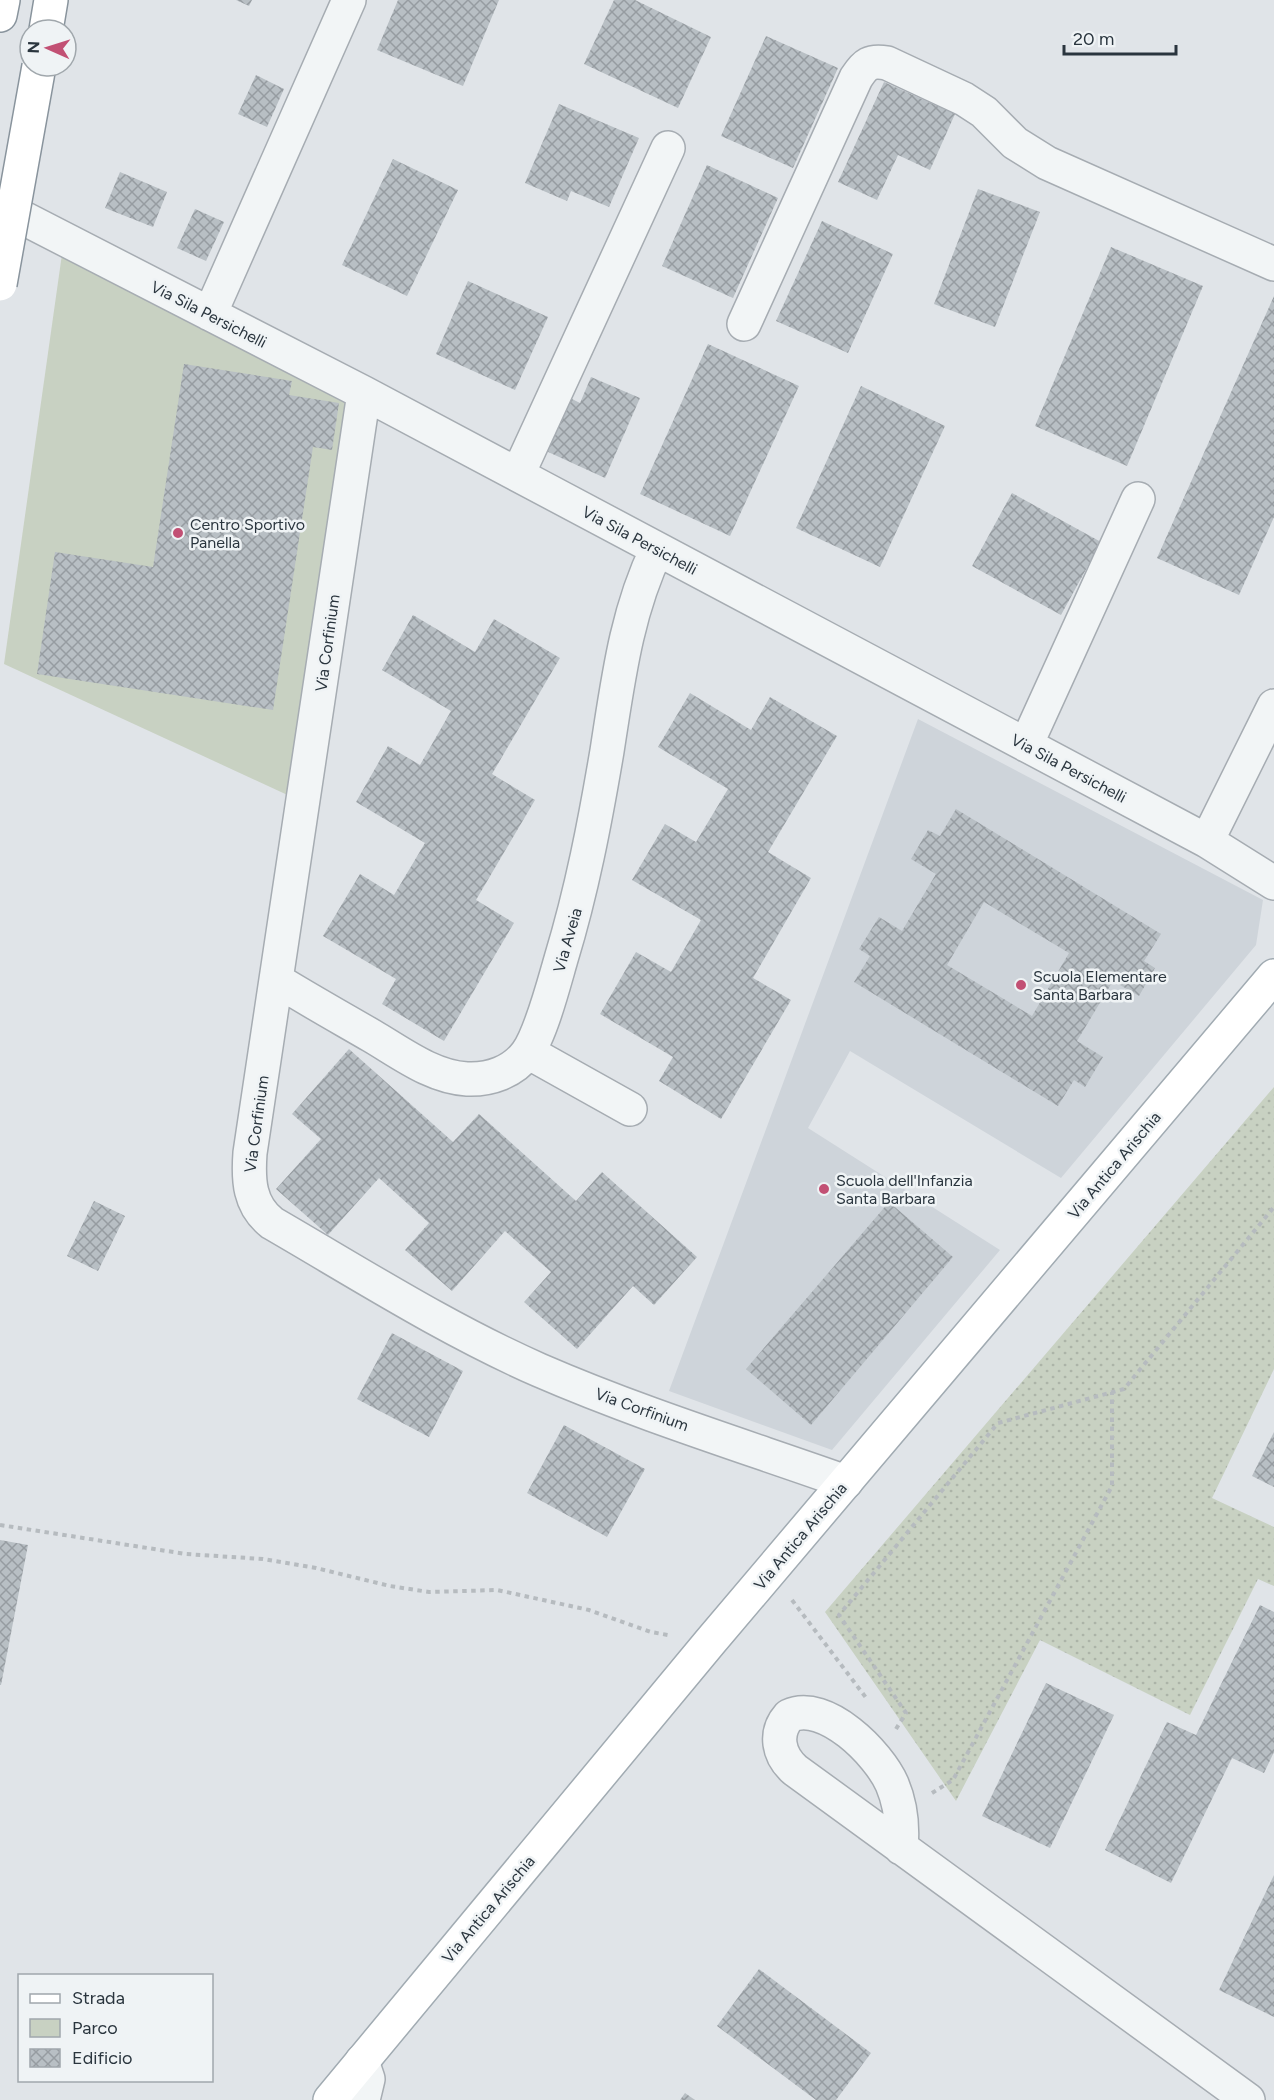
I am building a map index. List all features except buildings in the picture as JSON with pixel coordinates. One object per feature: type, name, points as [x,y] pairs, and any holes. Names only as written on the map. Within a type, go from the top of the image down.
[{"type":"main road","points":[[0,15],[3,0]]},
{"type":"main road","points":[[48,18],[51,0]]},
{"type":"main road","points":[[0,284],[37,78]]},
{"type":"main road","name":"Via Antica Arischia","points":[[330,2100],[710,1642],[1274,976]]},
{"type":"street","points":[[210,314],[349,0]]},
{"type":"street","points":[[744,324],[856,78],[865,64],[876,61],[887,63],[964,99],[984,112],[1015,144],[1030,154],[1274,264]]},
{"type":"street","points":[[518,474],[668,148]]},
{"type":"street","name":"Via Sila Persichelli","points":[[0,206],[518,474],[1207,841],[1274,883]]},
{"type":"street","name":"Via Corfinium","points":[[364,393],[249,1172],[254,1201],[265,1217],[471,1338],[539,1370],[846,1482]]},
{"type":"street","points":[[1026,745],[1138,500]]},
{"type":"street","name":"Via Aveia","points":[[278,981],[417,1062],[451,1077],[467,1079],[495,1076],[507,1071],[528,1052],[558,972],[576,911],[590,849],[628,624],[644,575],[657,549]]},
{"type":"street","points":[[1207,841],[1274,706]]},
{"type":"street","points":[[528,1052],[630,1109]]},
{"type":"street","points":[[902,1848],[901,1812],[884,1770],[868,1750],[833,1721],[819,1713],[804,1711],[789,1716],[781,1728],[779,1741],[788,1764],[902,1848],[1248,2100]]},
{"type":"street","points":[[362,2061],[368,2079],[363,2100]]},
{"type":"path","points":[[886,1724],[893,1733],[906,1713],[840,1615],[998,1423],[1124,1389],[1274,1207]]},
{"type":"path","points":[[901,1812],[953,1780],[1112,1486],[1112,1392]]},
{"type":"path","points":[[0,1525],[186,1554],[263,1558],[429,1592],[497,1590],[589,1610],[651,1632],[710,1642]]},
{"type":"path","points":[[765,1577],[795,1603],[872,1705]]},
{"type":"shaded area","name":"Scuola Elementare Santa Barbara","points":[[918,719],[1263,900],[1256,945],[1061,1178],[850,1051],[808,1128],[1000,1250],[832,1450],[669,1391]]},
{"type":"green space","name":"Centro Sportivo Panella","points":[[62,254],[353,402],[294,798],[4,664]]},
{"type":"green space","points":[[1274,1087],[1274,1369],[1212,1498],[1274,1527],[1274,1586],[1258,1579],[1190,1715],[1040,1640],[956,1801],[825,1612]]},
{"type":"place","name":"Centro Sportivo Panella","points":[[178,533]]},
{"type":"place","name":"Scuola Elementare Santa Barbara","points":[[1021,985]]},
{"type":"place","name":"Scuola dell'Infanzia Santa Barbara","points":[[824,1189]]}]
